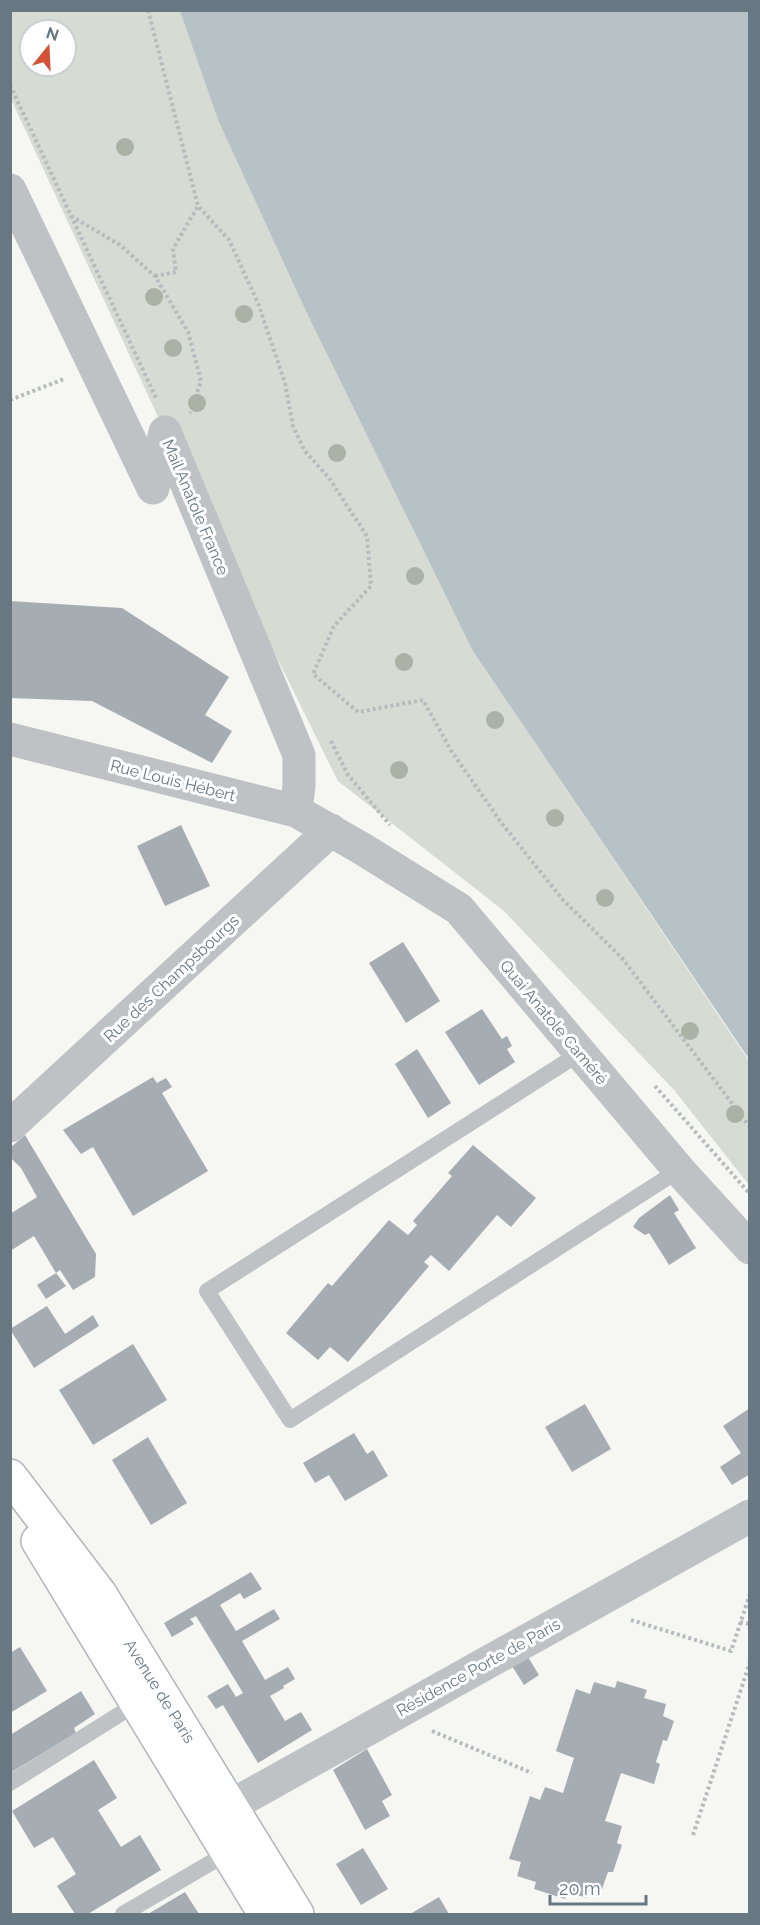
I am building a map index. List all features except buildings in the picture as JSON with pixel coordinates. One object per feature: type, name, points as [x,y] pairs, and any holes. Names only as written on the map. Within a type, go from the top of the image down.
[{"type":"main road","name":"Avenue de Paris","points":[[10,1476],[100,1594],[239,1846],[297,1914]]},
{"type":"main road","name":"Avenue de Paris","points":[[10,1492],[136,1704],[219,1813]]},
{"type":"main road","name":"Avenue de Paris","points":[[239,1846],[265,1914]]},
{"type":"street","name":"Mail Anatole France","points":[[10,190],[153,488],[165,432],[299,755],[296,810]]},
{"type":"street","name":"Rue Louis Hébert","points":[[10,739],[296,810],[331,830]]},
{"type":"street","name":"Quai Anatole Caméré","points":[[331,830],[459,909],[679,1170],[750,1248]]},
{"type":"street","name":"Rue des Champsbourgs","points":[[10,1126],[331,830]]},
{"type":"street","name":"Résidence Porte de Paris","points":[[219,1813],[750,1516]]},
{"type":"lane","points":[[580,1053],[207,1291],[290,1420],[679,1170]]},
{"type":"lane","points":[[10,1783],[136,1704]]},
{"type":"lane","points":[[123,1914],[239,1846]]},
{"type":"path","points":[[148,10],[198,206],[229,240],[258,303],[285,383],[293,426],[304,450],[329,478],[367,536],[371,586],[334,626],[313,674],[358,712],[423,700],[452,752],[503,825],[563,900],[622,958],[750,1127]]},
{"type":"path","points":[[155,276],[176,272],[173,249],[198,206]]},
{"type":"path","points":[[71,216],[120,245],[155,276],[188,332],[201,381],[186,423]]},
{"type":"path","points":[[10,400],[96,370]]},
{"type":"path","points":[[587,1606],[731,1651],[750,1594]]},
{"type":"path","points":[[740,1622],[750,1624]]},
{"type":"path","points":[[693,1835],[750,1662]]},
{"type":"path","points":[[392,1715],[532,1773]]},
{"type":"shaded area","points":[[10,11],[182,11],[519,719],[749,1061],[749,1185],[674,1090],[504,911],[338,781],[165,432],[11,99]]},
{"type":"shaded area","points":[[180,11],[749,11],[749,1059],[473,651],[306,311],[219,122]]}]
